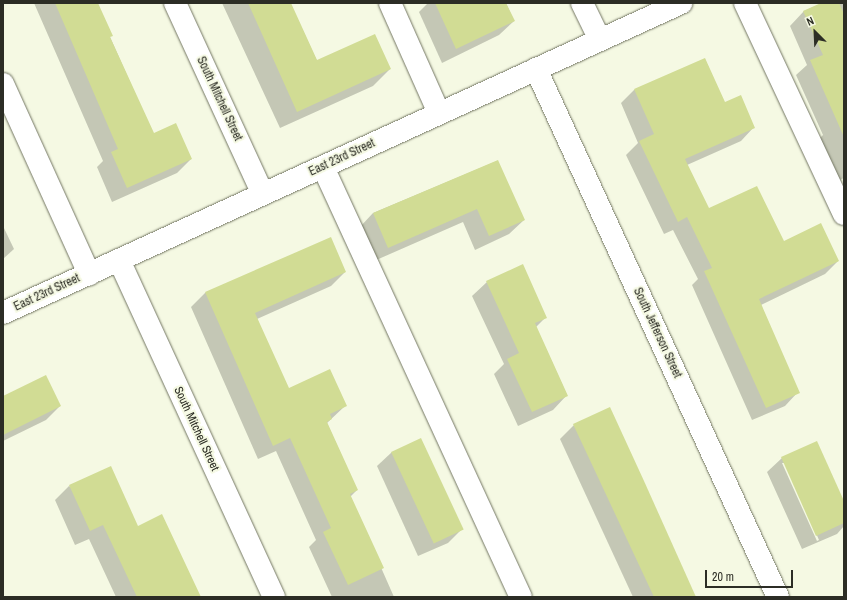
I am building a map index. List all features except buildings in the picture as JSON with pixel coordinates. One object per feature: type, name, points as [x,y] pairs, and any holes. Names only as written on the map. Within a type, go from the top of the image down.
[{"type":"street","name":"South Mitchell Street","points":[[175,3],[263,194]]},
{"type":"street","points":[[390,3],[440,113]]},
{"type":"street","points":[[582,3],[600,40]]},
{"type":"street","name":"East 23rd Street","points":[[3,313],[681,3]]},
{"type":"street","points":[[745,3],[844,214]]},
{"type":"street","name":"South Jefferson Street","points":[[536,69],[778,597]]},
{"type":"street","points":[[3,84],[89,274]]},
{"type":"street","points":[[323,167],[521,597]]},
{"type":"street","name":"South Mitchell Street","points":[[119,260],[274,597]]}]
